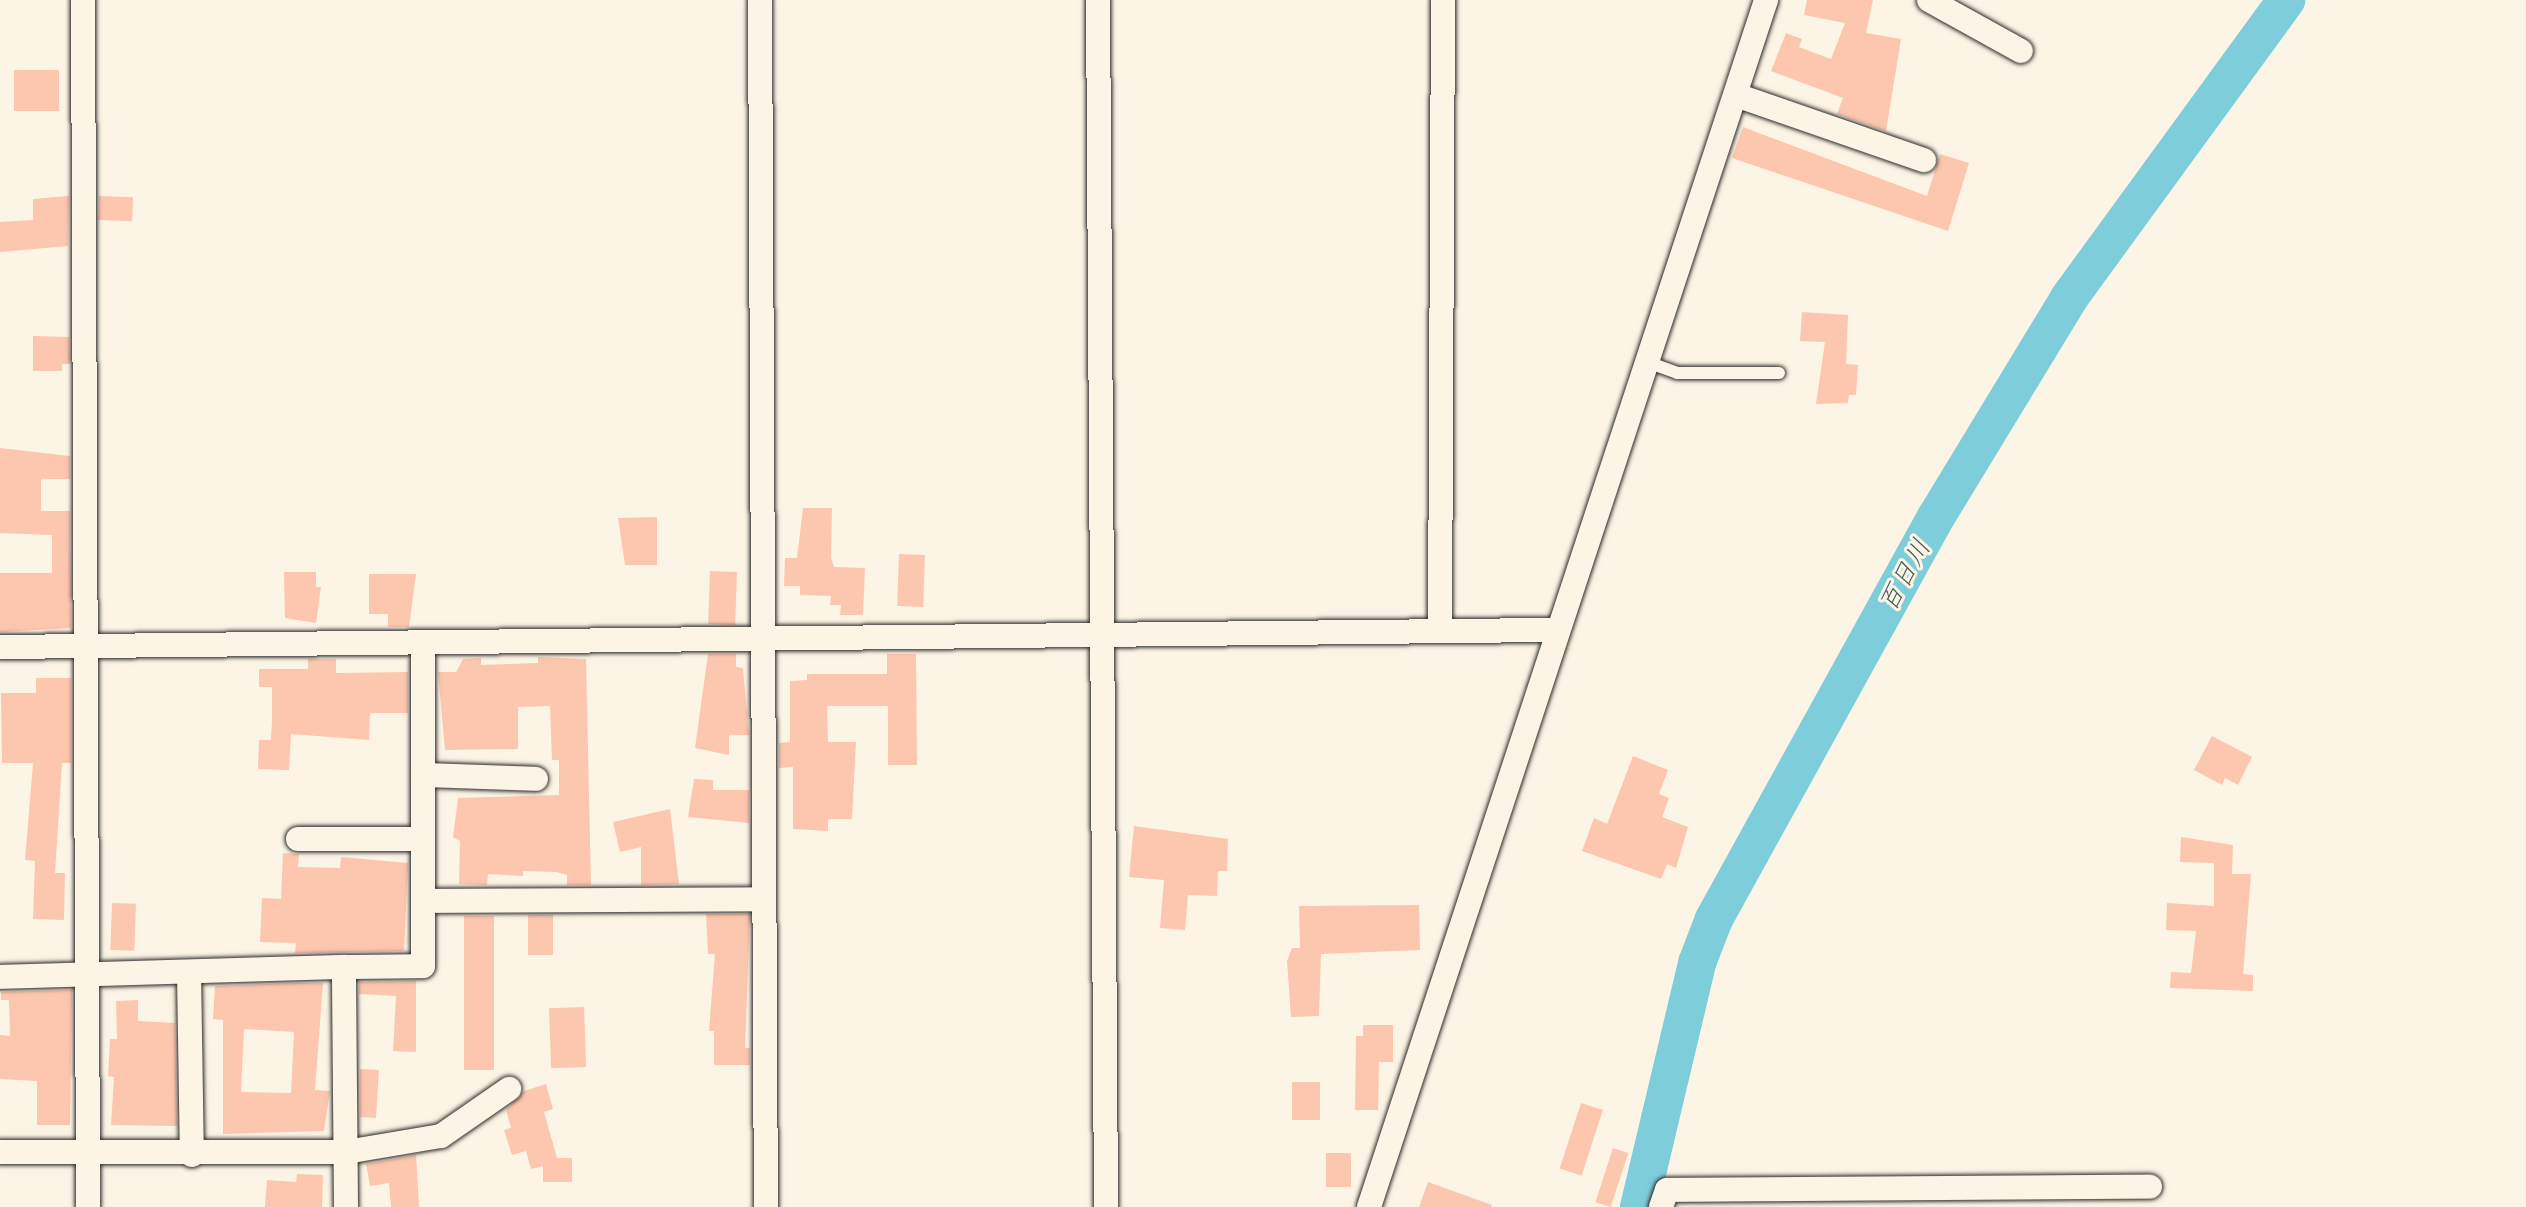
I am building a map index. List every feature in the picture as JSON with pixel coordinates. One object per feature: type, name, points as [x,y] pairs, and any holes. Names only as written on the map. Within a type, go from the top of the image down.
[{"type":"street","points":[[83,0],[88,1207]]},
{"type":"street","points":[[760,0],[766,1207]]},
{"type":"street","points":[[1098,0],[1106,1207]]},
{"type":"street","points":[[1440,630],[1443,0]]},
{"type":"street","points":[[1369,1207],[1557,630],[1650,363],[1766,0]]},
{"type":"street","points":[[1929,0],[2021,51]]},
{"type":"street","points":[[1736,95],[1924,160]]},
{"type":"street","points":[[0,647],[1557,630]]},
{"type":"street","points":[[0,977],[423,966],[423,642]]},
{"type":"street","points":[[423,775],[536,779]]},
{"type":"street","points":[[298,839],[423,839]]},
{"type":"street","points":[[423,901],[764,899]]},
{"type":"street","points":[[344,967],[346,1207]]},
{"type":"street","points":[[189,972],[192,1155]]},
{"type":"street","points":[[0,1152],[192,1155],[346,1152],[441,1136],[509,1089]]},
{"type":"street","points":[[1661,1207],[1667,1190],[2150,1187]]},
{"type":"lane","points":[[1650,363],[1677,373],[1779,373]]},
{"type":"building","points":[[1807,0],[1873,0],[1866,33],[1901,39],[1886,131],[1837,114],[1843,98],[1771,71],[1786,33],[1802,39],[1799,47],[1831,59],[1845,23],[1804,15]]},
{"type":"building","points":[[14,70],[59,70],[59,111],[14,111]]},
{"type":"building","points":[[1743,127],[1927,196],[1940,154],[1969,163],[1948,231],[1732,158]]},
{"type":"building","points":[[69,196],[68,246],[0,252],[0,222],[33,220],[33,199]]},
{"type":"building","points":[[99,196],[133,197],[132,221],[98,220]]},
{"type":"building","points":[[1802,312],[1848,315],[1846,364],[1858,365],[1856,395],[1849,395],[1848,403],[1816,404],[1825,342],[1800,341]]},
{"type":"building","points":[[33,336],[69,337],[70,364],[62,364],[62,371],[33,371]]},
{"type":"building","points":[[0,448],[70,456],[70,479],[41,479],[41,511],[70,511],[71,628],[0,632],[0,573],[52,573],[52,535],[0,533]]},
{"type":"building","points":[[803,508],[832,508],[831,558],[834,567],[865,568],[863,615],[840,615],[841,605],[830,605],[831,596],[800,595],[800,586],[784,586],[785,558],[797,558]]},
{"type":"building","points":[[657,517],[657,565],[625,565],[618,518]]},
{"type":"building","points":[[899,554],[925,555],[923,607],[897,606]]},
{"type":"building","points":[[710,571],[737,572],[735,625],[708,624]]},
{"type":"building","points":[[284,572],[316,572],[316,587],[321,587],[316,623],[285,618]]},
{"type":"building","points":[[369,574],[416,574],[409,627],[388,627],[388,614],[369,614]]},
{"type":"building","points":[[708,654],[736,654],[736,667],[743,668],[749,735],[729,735],[729,755],[695,748]]},
{"type":"building","points":[[887,654],[916,654],[917,765],[888,765],[888,706],[827,706],[828,742],[856,742],[852,819],[828,819],[828,831],[793,829],[793,767],[779,768],[779,743],[790,742],[790,681],[807,680],[807,674],[887,674]]},
{"type":"building","points":[[538,657],[586,659],[591,885],[567,885],[567,875],[556,872],[523,871],[523,876],[488,874],[487,885],[459,884],[460,841],[453,837],[458,798],[559,795],[559,760],[552,760],[550,706],[518,707],[518,749],[445,750],[438,672],[456,672],[463,659],[481,658],[481,665],[538,663]]},
{"type":"building","points":[[308,659],[336,659],[336,673],[408,672],[408,713],[370,713],[369,740],[291,734],[289,770],[258,769],[259,740],[271,740],[272,721],[272,687],[259,687],[259,669],[308,669]]},
{"type":"building","points":[[36,678],[71,678],[71,763],[62,763],[55,873],[65,873],[64,920],[33,919],[35,861],[25,860],[33,763],[2,763],[1,693],[36,693]]},
{"type":"building","points":[[2212,736],[2252,757],[2238,785],[2225,778],[2222,785],[2194,770]]},
{"type":"building","points":[[1633,756],[1668,770],[1659,794],[1669,798],[1662,817],[1688,827],[1676,868],[1667,864],[1661,879],[1582,851],[1594,818],[1607,824]]},
{"type":"building","points":[[694,779],[713,780],[713,790],[749,790],[749,823],[688,817]]},
{"type":"building","points":[[670,809],[679,884],[641,885],[641,847],[620,852],[613,822]]},
{"type":"building","points":[[1134,826],[1228,839],[1227,871],[1218,871],[1217,896],[1188,895],[1185,930],[1160,928],[1164,880],[1129,877]]},
{"type":"building","points":[[2181,837],[2233,845],[2232,874],[2251,874],[2243,974],[2253,975],[2253,991],[2170,988],[2171,972],[2191,973],[2196,931],[2166,930],[2167,903],[2214,906],[2214,863],[2180,862]]},
{"type":"building","points":[[283,853],[299,854],[298,867],[340,868],[341,857],[408,863],[404,951],[295,953],[296,943],[260,942],[262,898],[281,899]]},
{"type":"building","points":[[112,903],[136,904],[134,951],[110,950]]},
{"type":"building","points":[[1419,905],[1420,950],[1321,954],[1319,1016],[1291,1017],[1287,961],[1292,948],[1300,948],[1299,906]]},
{"type":"building","points":[[706,914],[750,914],[745,1048],[750,1048],[750,1065],[714,1065],[714,1031],[709,1031],[715,954],[708,954]]},
{"type":"building","points":[[528,915],[553,915],[553,955],[528,955]]},
{"type":"building","points":[[464,916],[494,916],[494,1070],[464,1070]]},
{"type":"building","points":[[416,981],[416,1052],[393,1051],[396,996],[359,994],[359,982]]},
{"type":"building","points":[[323,983],[315,1090],[330,1091],[324,1131],[223,1134],[223,1020],[213,1019],[215,986]],"holes":[[[244,1029],[294,1032],[291,1093],[241,1092]]]},
{"type":"building","points":[[72,990],[70,1125],[37,1125],[37,1081],[0,1079],[0,1035],[10,1036],[9,1000],[1,1000],[1,992]]},
{"type":"building","points":[[138,1000],[138,1021],[175,1023],[177,1126],[111,1125],[114,1077],[108,1076],[110,1039],[117,1039],[116,1001]]},
{"type":"building","points":[[584,1007],[586,1067],[551,1068],[549,1008]]},
{"type":"building","points":[[1363,1025],[1393,1025],[1393,1062],[1379,1062],[1378,1110],[1355,1110],[1356,1036],[1363,1036]]},
{"type":"building","points":[[360,1069],[379,1070],[376,1118],[360,1117]]},
{"type":"building","points":[[1292,1082],[1320,1082],[1320,1120],[1292,1120]]},
{"type":"building","points":[[546,1084],[553,1109],[544,1112],[557,1158],[572,1158],[572,1182],[543,1182],[543,1166],[531,1169],[526,1151],[512,1155],[504,1130],[511,1128],[506,1110],[524,1091]]},
{"type":"building","points":[[1581,1103],[1603,1110],[1582,1176],[1560,1169]]},
{"type":"building","points":[[1613,1148],[1628,1153],[1611,1207],[1595,1202]]},
{"type":"building","points":[[1326,1153],[1351,1153],[1351,1187],[1326,1187]]},
{"type":"building","points":[[416,1155],[419,1207],[391,1207],[389,1183],[370,1186],[366,1164]]},
{"type":"building","points":[[297,1174],[323,1175],[322,1207],[265,1207],[267,1180],[296,1182]]},
{"type":"building","points":[[1428,1182],[1492,1205],[1419,1207]]},
{"type":"waterway","name":"百日川","points":[[1639,1207],[1697,963],[1714,919],[1936,517],[2069,298],[2286,0]]}]
